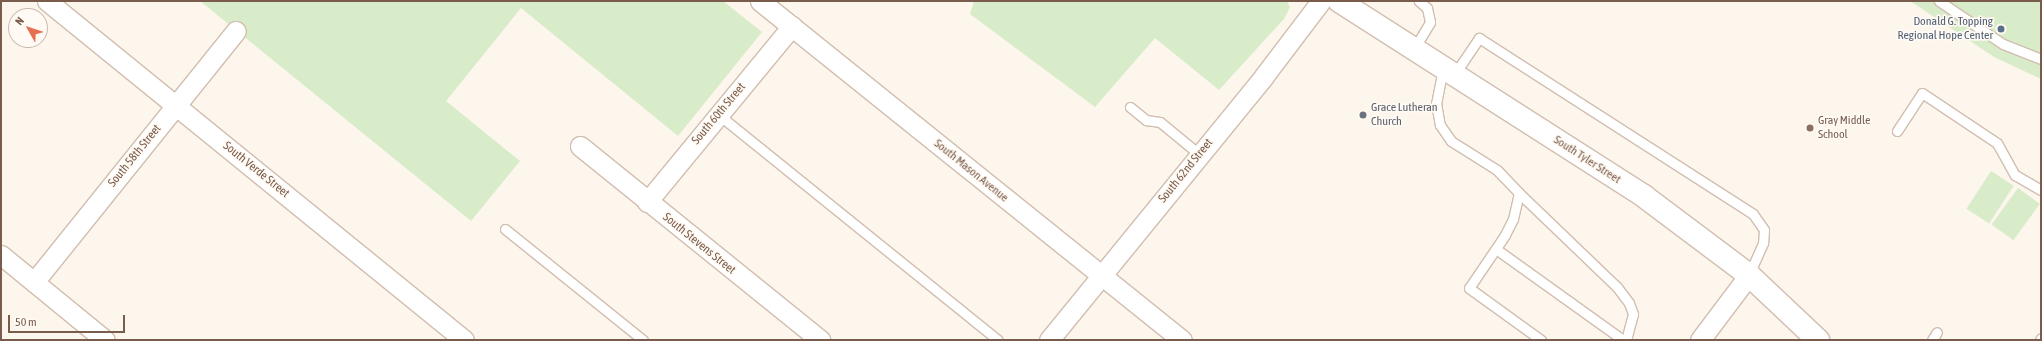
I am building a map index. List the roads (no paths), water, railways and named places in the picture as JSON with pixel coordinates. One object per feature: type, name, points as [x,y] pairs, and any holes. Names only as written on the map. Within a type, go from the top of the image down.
[{"type":"street","name":"South Verde Street","points":[[47,1],[464,340]]},
{"type":"street","name":"South Mason Avenue","points":[[760,1],[1182,340]]},
{"type":"street","name":"South 62nd Street","points":[[1049,340],[1200,155],[1321,1]]},
{"type":"street","name":"South Tyler Street","points":[[1339,1],[1645,197],[1749,275],[1818,340]]},
{"type":"street","name":"South 60th Street","points":[[647,202],[792,26]]},
{"type":"street","name":"South 58th Street","points":[[34,282],[236,31]]},
{"type":"street","name":"South Stevens Street","points":[[580,146],[647,202],[820,340]]},
{"type":"street","points":[[1,255],[106,340]]},
{"type":"street","points":[[1700,340],[1749,275]]},
{"type":"lane","points":[[1414,49],[1430,22],[1427,8],[1419,1]]},
{"type":"lane","points":[[1939,1],[2003,44],[2041,59]]},
{"type":"lane","points":[[1496,248],[1625,340],[1632,314],[1629,303],[1616,288],[1497,170],[1451,142],[1440,125],[1436,103],[1449,71],[1479,38],[1753,214],[1764,230],[1763,243],[1749,275]]},
{"type":"lane","points":[[1897,131],[1922,93],[1997,143],[2015,175],[2041,190]]},
{"type":"lane","points":[[1130,107],[1146,120],[1160,122],[1200,155]]},
{"type":"lane","points":[[719,115],[998,340]]},
{"type":"lane","points":[[1519,193],[1513,219],[1496,248],[1469,288],[1541,340]]},
{"type":"lane","points":[[505,229],[643,340]]},
{"type":"lane","points":[[1932,340],[1937,332]]},
{"type":"place","name":"Donald G. Topping Regional Hope Center","points":[[2001,29]]},
{"type":"place","name":"Grace Lutheran Church","points":[[1363,115]]},
{"type":"place","name":"Gray Middle School","points":[[1810,128]]}]
